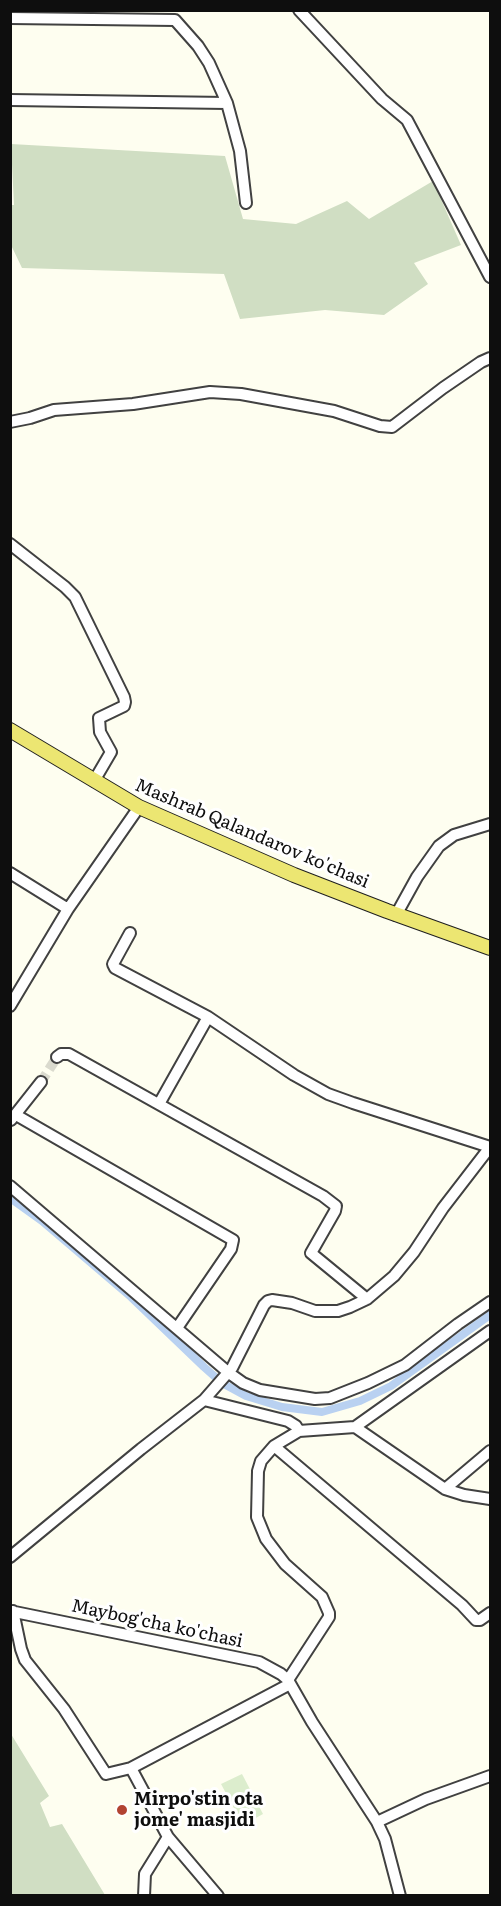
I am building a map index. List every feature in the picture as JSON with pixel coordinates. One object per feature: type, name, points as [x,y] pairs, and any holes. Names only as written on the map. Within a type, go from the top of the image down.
[{"type":"main road","name":"Mashrab Qalandarov ko'chasi","points":[[10,730],[139,807],[283,870],[396,915],[490,948]]},
{"type":"street","points":[[299,10],[382,99],[406,120],[490,277]]},
{"type":"street","points":[[10,18],[175,20],[198,46],[209,63],[227,103],[240,151],[246,203]]},
{"type":"street","points":[[10,100],[227,103]]},
{"type":"street","points":[[10,422],[54,410],[133,404],[210,392],[241,394],[334,411],[380,426],[392,427],[462,375],[490,358]]},
{"type":"street","points":[[10,544],[75,597],[124,697],[124,706],[99,718],[100,732],[111,752],[94,781]]},
{"type":"street","points":[[10,1006],[68,909],[139,807]]},
{"type":"street","points":[[396,915],[417,877],[439,846],[454,835],[490,824]]},
{"type":"street","points":[[10,873],[68,909]]},
{"type":"street","points":[[10,1557],[205,1399],[227,1375],[268,1301],[292,1303],[315,1311],[338,1311],[367,1299],[394,1276],[490,1147],[328,1094],[294,1075],[208,1017],[115,968],[113,964],[130,933]]},
{"type":"street","points":[[159,1104],[208,1017]]},
{"type":"street","points":[[57,1058],[61,1054],[69,1054],[334,1203],[335,1211],[311,1253],[367,1299]]},
{"type":"street","points":[[41,1082],[13,1118],[233,1240],[231,1249],[177,1328]]},
{"type":"street","points":[[10,1186],[177,1328],[227,1375],[260,1390],[300,1398],[330,1398],[405,1365],[490,1302]]},
{"type":"street","points":[[12,1611],[25,1660],[64,1709],[106,1774],[130,1768],[289,1682],[329,1613],[322,1597],[285,1564],[266,1539],[257,1517],[258,1471],[261,1461],[274,1446],[299,1431],[355,1427],[490,1331]]},
{"type":"street","points":[[205,1399],[288,1421],[299,1431]]},
{"type":"street","points":[[355,1427],[445,1488],[464,1495],[490,1499]]},
{"type":"street","points":[[274,1446],[415,1565],[476,1620],[490,1613]]},
{"type":"street","points":[[445,1488],[490,1451]]},
{"type":"street","name":"Maybog'cha ko'chasi","points":[[12,1611],[260,1662],[289,1682],[312,1722],[377,1822],[385,1839],[400,1896]]},
{"type":"street","points":[[130,1768],[168,1838],[218,1896]]},
{"type":"street","points":[[377,1822],[426,1799],[490,1776]]},
{"type":"street","points":[[144,1896],[145,1874],[168,1838]]},
{"type":"green space","points":[[11,144],[225,156],[243,219],[296,224],[347,201],[369,219],[433,181],[461,245],[414,263],[428,284],[384,315],[325,310],[240,319],[224,274],[22,268],[11,245],[11,205],[14,205]]},
{"type":"green space","points":[[11,1734],[49,1796],[40,1803],[50,1827],[62,1824],[105,1895],[11,1895]]},
{"type":"green space","points":[[242,1774],[263,1814],[243,1825],[221,1784]]},
{"type":"waterway","points":[[10,1198],[42,1221],[131,1297],[222,1383],[246,1396],[282,1407],[322,1412],[360,1401],[391,1386],[490,1315]]},
{"type":"tunnel","points":[[41,1082],[57,1057]]},
{"type":"place","name":"Mirpo'stin ota jome' masjidi","points":[[122,1810]]}]
